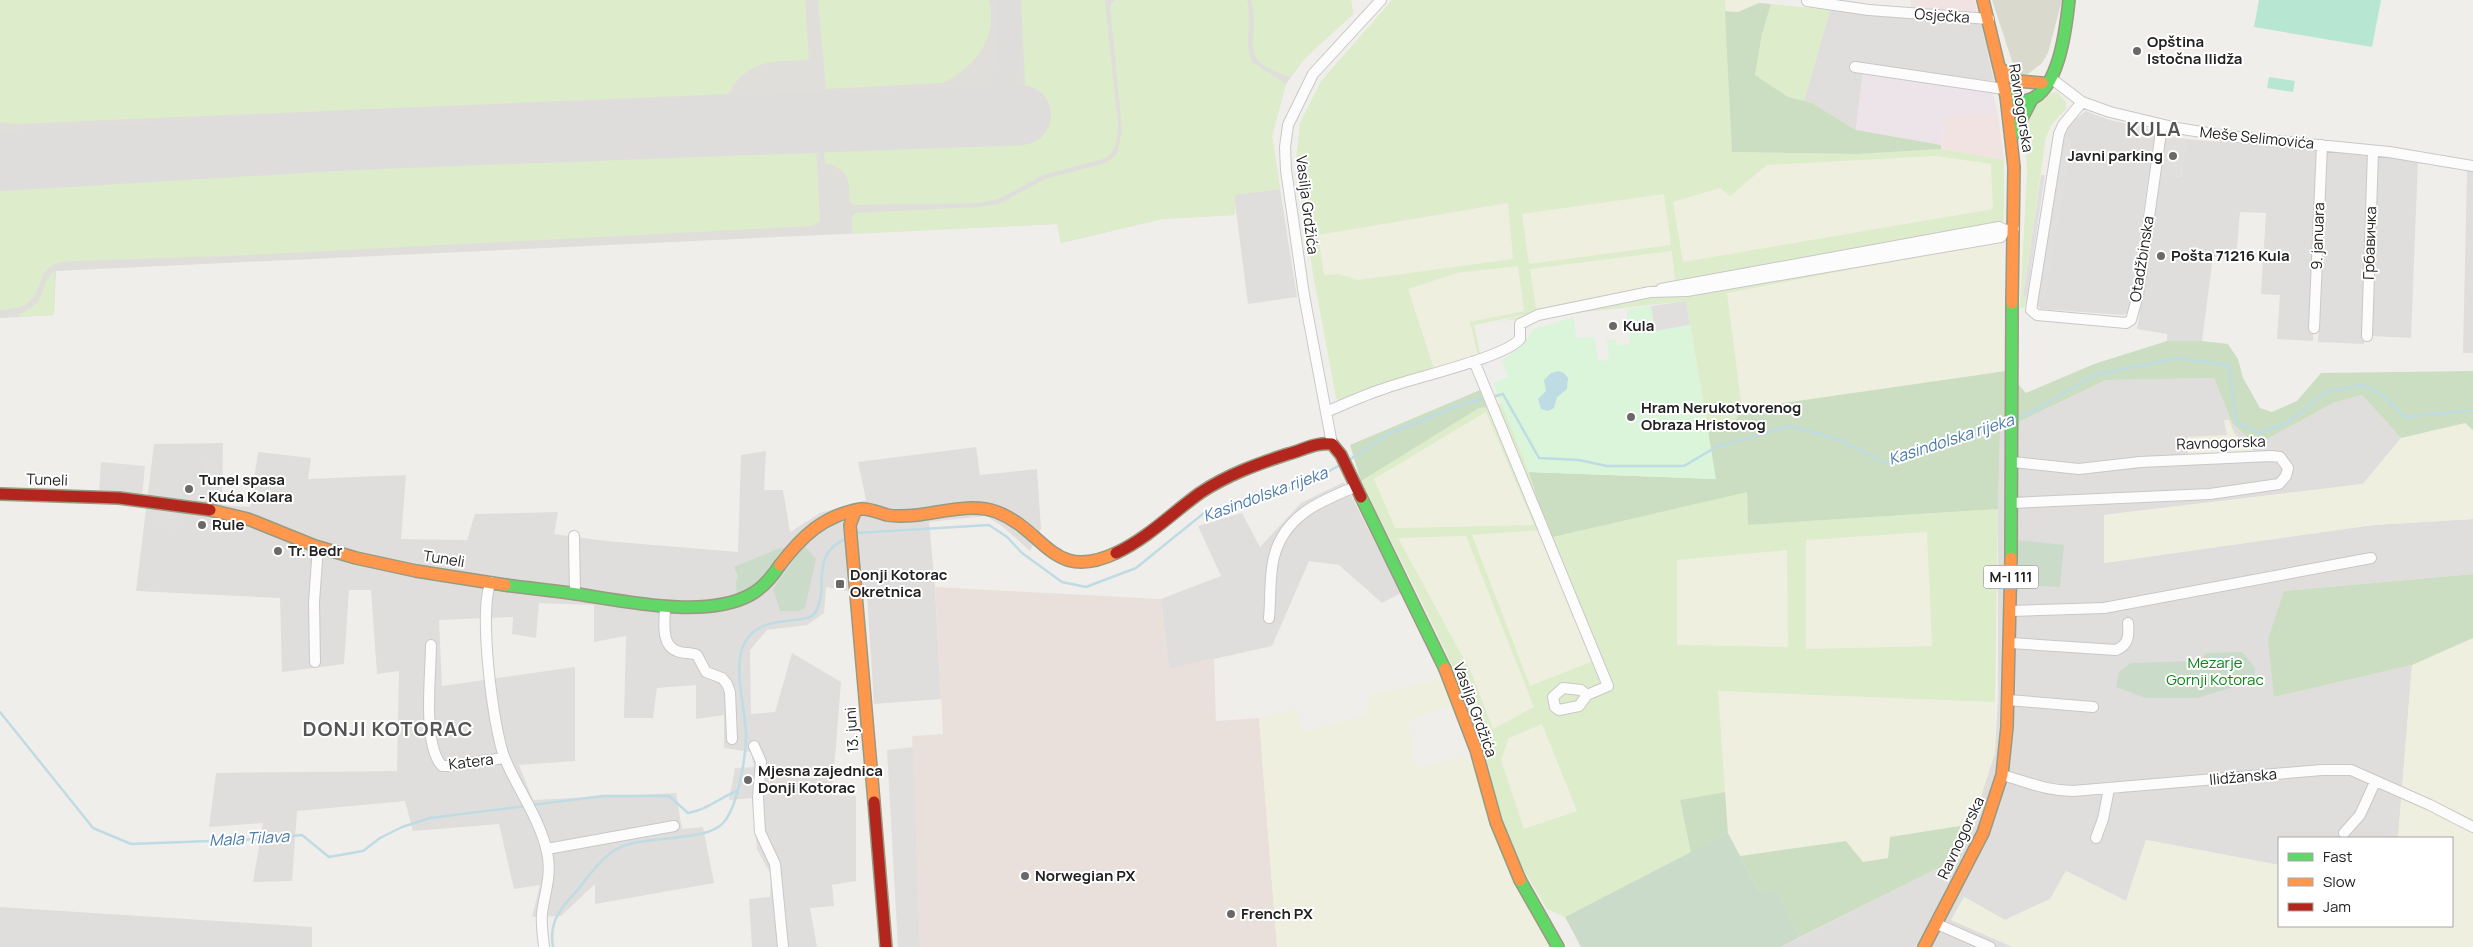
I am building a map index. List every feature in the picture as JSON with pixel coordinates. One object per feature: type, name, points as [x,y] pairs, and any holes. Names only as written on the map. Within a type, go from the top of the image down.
[{"type":"street","name":"Vasilja Grdžića","points":[[1382,0],[1313,74],[1288,125],[1285,147],[1286,170],[1304,295],[1332,444],[1341,455],[1454,686],[1476,750],[1496,822],[1521,882],[1558,947]]},
{"type":"street","name":"Ravnogorska","points":[[1924,947],[1983,833],[1996,801],[2002,776],[2008,700],[2013,462],[2010,230],[2012,137],[2000,68],[1983,0]]},
{"type":"street","points":[[2005,92],[2019,102],[2032,99],[2043,91],[2065,29],[2069,0]]},
{"type":"street","name":"Osječka","points":[[1807,1],[1869,10],[1989,19]]},
{"type":"street","points":[[1855,67],[2005,92],[2047,81]]},
{"type":"street","points":[[2000,68],[2017,81],[2047,81]]},
{"type":"street","name":"Meše Selimovića","points":[[2047,81],[2082,102],[2110,112],[2162,125],[2212,134],[2373,151],[2473,166]]},
{"type":"street","points":[[2012,137],[2032,99]]},
{"type":"street","name":"Ravnogorska","points":[[2031,310],[2059,134],[2063,125],[2082,102]]},
{"type":"street","name":"Otadžbinska","points":[[2031,310],[2037,315],[2071,320],[2126,323],[2131,320],[2138,295],[2162,125]]},
{"type":"street","name":"9. januara","points":[[2314,328],[2322,145]]},
{"type":"street","name":"Грбавичка","points":[[2367,336],[2373,151]]},
{"type":"street","points":[[1326,412],[1383,389],[1486,358],[1516,344],[1520,339],[1520,324],[1538,315],[1650,292],[1688,292],[1991,239],[2001,237],[2010,230]]},
{"type":"street","points":[[1474,361],[1608,686],[1587,695]]},
{"type":"street","name":"Tuneli","points":[[0,494],[96,497],[214,512],[253,521],[318,547],[363,560],[492,582],[665,606],[713,605],[737,600],[757,592],[772,578],[794,546],[812,529],[838,515],[862,509],[898,516],[961,510],[993,510],[1013,520],[1064,561],[1080,565],[1090,564],[1123,550],[1151,533],[1215,484],[1273,459],[1320,443],[1332,444]]},
{"type":"street","name":"Ravnogorska","points":[[2012,503],[2210,494],[2279,484],[2286,476],[2288,468],[2280,457],[2270,456],[2140,462],[2079,469],[2013,462]]},
{"type":"street","points":[[1269,618],[1274,556],[1285,534],[1308,508],[1354,484]]},
{"type":"street","name":"13. juni","points":[[855,512],[850,525],[886,947]]},
{"type":"street","points":[[574,536],[574,594]]},
{"type":"street","points":[[315,662],[314,602],[318,547]]},
{"type":"street","points":[[2011,611],[2104,608],[2371,558]]},
{"type":"street","name":"Katera","points":[[492,582],[486,599],[484,629],[493,700],[504,758],[528,806],[546,849],[550,874],[542,914],[544,947]]},
{"type":"street","points":[[665,606],[665,636],[670,647],[677,651],[697,655],[706,672],[722,678],[727,684],[730,692],[732,739]]},
{"type":"street","points":[[2010,643],[2116,650],[2122,648],[2129,637],[2128,622]]},
{"type":"street","name":"Katera","points":[[431,645],[431,736],[438,762],[442,766],[448,766],[504,758]]},
{"type":"street","points":[[2008,700],[2093,707]]},
{"type":"street","points":[[754,746],[761,762],[758,797],[760,832],[775,864],[783,947]]},
{"type":"street","name":"Ilidžanska","points":[[2002,776],[2025,781],[2044,789],[2073,792],[2336,769],[2350,770],[2430,805],[2473,827]]},
{"type":"street","points":[[2344,833],[2360,815],[2374,782]]},
{"type":"street","points":[[2096,838],[2104,820],[2109,789]]},
{"type":"street","points":[[546,849],[674,826]]},
{"type":"street","points":[[1937,924],[1990,947]]},
{"type":"shaded area","points":[[0,0],[1351,0],[1353,14],[1304,59],[1286,84],[1272,136],[1280,189],[1235,195],[1235,215],[1162,219],[1061,243],[1057,224],[56,271],[54,315],[0,318]]},
{"type":"shaded area","points":[[1911,0],[1975,0],[1978,14],[1911,10]]},
{"type":"shaded area","points":[[1992,0],[2062,0],[2048,53],[2042,63],[2028,74],[2023,75],[2015,70]]},
{"type":"shaded area","points":[[1830,10],[1981,22],[1994,81],[1853,63],[1863,73],[1856,130],[1812,103],[1804,101]]},
{"type":"shaded area","points":[[1863,73],[1992,90],[1998,114],[1945,115],[1941,145],[1856,130]]},
{"type":"shaded area","points":[[2086,111],[2109,120],[2145,127],[2155,134],[2129,309],[2123,315],[2041,309],[2036,304],[2036,297],[2044,298],[2070,141],[2063,139],[2068,125]]},
{"type":"shaded area","points":[[1998,114],[2004,160],[1941,149],[1945,115]]},
{"type":"shaded area","name":"Javni parking","points":[[2166,136],[2186,139],[2181,177],[2161,174]]},
{"type":"shaded area","points":[[2063,139],[2070,141],[2044,298],[2036,297]]},
{"type":"shaded area","points":[[2186,139],[2317,150],[2313,341],[2277,339],[2280,295],[2261,294],[2266,213],[2240,212],[2236,260],[2213,257],[2202,341],[2167,341],[2167,334],[2137,329],[2161,174],[2181,177]]},
{"type":"shaded area","points":[[2325,150],[2369,155],[2364,344],[2318,342]]},
{"type":"shaded area","points":[[2378,157],[2418,159],[2411,338],[2371,336]]},
{"type":"shaded area","points":[[2467,171],[2473,171],[2473,353],[2463,353]]},
{"type":"shaded area","points":[[2041,175],[2045,175],[2027,297],[2023,296]]},
{"type":"shaded area","points":[[1280,189],[1297,297],[1248,304],[1234,195]]},
{"type":"shaded area","points":[[1686,301],[1690,325],[1655,331],[1651,306]]},
{"type":"shaded area","points":[[2214,378],[2232,423],[2256,445],[2333,403],[2362,395],[2401,438],[2363,484],[2104,515],[2104,563],[2373,525],[2473,519],[2473,574],[2284,591],[2274,697],[2412,665],[2398,837],[2278,837],[2278,865],[2146,840],[2126,901],[2066,871],[2050,899],[2005,920],[1964,897],[1952,920],[2013,947],[1781,947],[1961,857],[1995,753],[1998,699],[2000,431],[2106,380]]},
{"type":"shaded area","points":[[223,443],[222,505],[250,507],[258,452],[311,458],[308,479],[406,475],[401,539],[467,540],[475,514],[558,512],[554,534],[606,541],[738,552],[741,455],[766,451],[764,490],[783,490],[790,532],[820,513],[866,500],[858,462],[976,447],[980,475],[1037,469],[1041,529],[1030,551],[1002,526],[986,516],[929,522],[935,587],[941,699],[874,704],[867,595],[826,587],[824,613],[807,625],[767,630],[750,650],[751,714],[775,712],[792,653],[841,682],[832,795],[856,796],[856,881],[832,885],[834,906],[810,908],[817,947],[752,947],[749,899],[770,897],[771,875],[757,849],[752,798],[729,800],[735,768],[754,767],[751,752],[724,748],[724,715],[696,719],[696,685],[657,688],[653,718],[624,718],[626,636],[594,642],[594,605],[539,603],[536,638],[512,634],[513,617],[439,620],[442,686],[575,667],[575,761],[519,765],[533,800],[676,793],[682,829],[703,827],[714,883],[595,904],[595,884],[561,916],[532,917],[540,885],[514,889],[499,824],[413,831],[405,801],[297,811],[292,881],[253,882],[263,823],[209,827],[216,773],[397,771],[399,671],[377,674],[371,590],[349,590],[344,664],[282,672],[280,598],[136,591],[154,444]]},
{"type":"shaded area","points":[[203,459],[218,460],[217,483],[201,482]]},
{"type":"shaded area","points":[[101,462],[145,466],[142,498],[99,495]]},
{"type":"shaded area","points":[[1344,482],[1401,593],[1382,603],[1339,565],[1309,561],[1272,646],[1169,669],[1161,599],[1221,576],[1198,526],[1242,513],[1260,547],[1301,503]]},
{"type":"shaded area","points":[[160,509],[178,511],[176,529],[158,527]]},
{"type":"shaded area","points":[[935,587],[1161,599],[1169,669],[1214,658],[1216,721],[1259,718],[1277,947],[920,947],[912,736],[943,734]]},
{"type":"shaded area","points":[[913,747],[920,947],[898,947],[887,750]]},
{"type":"shaded area","points":[[0,907],[312,927],[312,947],[0,947]]},
{"type":"green space","points":[[0,0],[805,0],[809,60],[762,64],[744,74],[728,94],[15,124],[0,122]]},
{"type":"green space","points":[[818,0],[989,0],[990,27],[987,39],[974,60],[954,77],[942,83],[826,89]]},
{"type":"green space","points":[[1021,0],[1105,0],[1118,126],[1116,144],[1109,156],[1043,175],[1001,198],[980,203],[852,205],[846,176],[837,167],[825,164],[824,149],[1028,139]]},
{"type":"green space","points":[[1116,0],[1247,0],[1249,8],[1248,47],[1252,62],[1286,84],[1272,136],[1280,189],[1235,195],[1235,215],[1162,219],[1061,243],[1057,224],[852,234],[852,216],[855,213],[978,207],[999,204],[1045,179],[1106,163],[1117,154],[1122,131],[1110,5]]},
{"type":"green space","points":[[1251,0],[1351,0],[1353,14],[1304,59],[1290,77],[1272,70],[1261,63],[1255,55],[1253,47],[1254,15]]},
{"type":"green space","points":[[1392,0],[1725,0],[1733,152],[1857,154],[1941,149],[2004,160],[2004,212],[2001,241],[1727,293],[1742,409],[1735,421],[1707,424],[1686,301],[1500,321],[1563,307],[1474,325],[1481,358],[1341,402],[1336,398],[1313,274],[1296,162],[1300,123],[1321,81]],"holes":[[[1936,156],[1991,164],[1993,209],[1683,262],[1673,202],[1720,188],[1730,196],[1767,165]],[[1664,194],[1671,245],[1529,264],[1522,214]],[[1508,203],[1513,259],[1358,280],[1339,274],[1324,275],[1318,235]],[[1672,251],[1675,281],[1536,309],[1530,269]],[[1518,266],[1524,311],[1470,322],[1478,356],[1434,369],[1408,289],[1457,273]]]},
{"type":"green space","points":[[1725,0],[1760,0],[1759,3],[1738,12],[1725,11]]},
{"type":"green space","points":[[2259,0],[2381,0],[2372,47],[2254,27]]},
{"type":"green space","points":[[1759,3],[1771,4],[1762,34],[1755,75],[1788,97],[1812,103],[1856,130],[1941,145],[1941,149],[1857,154],[1732,152],[1725,11],[1738,12]]},
{"type":"green space","points":[[1771,4],[1830,10],[1804,101],[1788,98],[1755,75],[1762,34]]},
{"type":"green space","points":[[2269,77],[2295,81],[2293,92],[2267,88]]},
{"type":"green space","points":[[2057,92],[2066,102],[2066,109],[2052,124],[2046,137],[2023,295],[2027,297],[2024,308],[2020,308],[2027,171],[2025,129],[2034,107],[2051,93]]},
{"type":"green space","points":[[816,149],[820,219],[819,222],[812,226],[251,255],[62,262],[47,269],[33,298],[27,304],[16,308],[0,310],[0,185]]},
{"type":"green space","points":[[1936,156],[1992,164],[1993,209],[1683,262],[1673,202],[1720,188],[1730,196],[1767,165]]},
{"type":"green space","points":[[1664,194],[1671,245],[1529,265],[1522,214]]},
{"type":"green space","points":[[1508,203],[1513,259],[1358,280],[1339,274],[1324,276],[1318,235]]},
{"type":"green space","points":[[2001,241],[2006,371],[1742,409],[1727,293]]},
{"type":"green space","points":[[1672,251],[1675,281],[1536,310],[1529,269]]},
{"type":"green space","points":[[1518,266],[1524,311],[1471,322],[1478,356],[1434,369],[1408,289],[1457,273]]},
{"type":"green space","points":[[55,271],[54,315],[19,317],[19,314],[29,309],[39,299],[49,276]]},
{"type":"green space","points":[[1651,306],[1655,331],[1690,325],[1716,479],[1529,472],[1493,383],[1508,377],[1502,360],[1519,348],[1534,329],[1574,317],[1576,338],[1595,337],[1598,361],[1609,360],[1607,340],[1616,339],[1617,345],[1630,344],[1628,330],[1632,329],[1632,321],[1626,322],[1628,309]]},
{"type":"green space","points":[[2167,341],[2202,341],[2228,344],[2238,359],[2243,378],[2260,408],[2272,412],[2297,401],[2321,373],[2473,371],[2473,430],[2465,423],[2401,438],[2362,395],[2333,403],[2256,445],[2232,423],[2214,378],[2106,380],[2000,431],[1998,509],[1748,525],[1747,492],[1549,538],[1529,472],[1715,479],[1707,424],[1735,421],[1742,409],[2006,371],[2026,393],[2094,364]]},
{"type":"green space","points":[[1480,390],[1488,407],[1479,408],[1361,481],[1350,445]]},
{"type":"green space","points":[[1508,402],[1550,538],[1747,491],[1748,525],[1998,509],[1995,702],[1718,691],[1725,792],[1680,800],[1691,853],[1565,917],[1547,909],[1515,855],[1487,775],[1486,737],[1426,610],[1361,481],[1479,408]],"holes":[[[1486,412],[1534,525],[1395,528],[1374,479]],[[1541,530],[1593,661],[1530,686],[1472,535]],[[1927,532],[1932,646],[1806,649],[1806,540]],[[1466,536],[1534,707],[1493,729],[1471,672],[1398,538]],[[1787,550],[1788,647],[1677,645],[1677,560]],[[1542,724],[1577,811],[1524,829],[1501,760],[1509,738]]]},
{"type":"green space","points":[[1486,412],[1534,525],[1395,528],[1374,479]]},
{"type":"green space","points":[[2224,420],[2229,420],[2235,434],[2255,452],[2188,454],[2187,437],[2227,435]]},
{"type":"green space","points":[[2465,423],[2473,430],[2473,519],[2373,525],[2104,563],[2104,515],[2363,484],[2401,438]]},
{"type":"green space","points":[[1541,530],[1593,661],[1530,686],[1472,535]]},
{"type":"green space","points":[[1927,532],[1932,646],[1806,649],[1806,540]]},
{"type":"green space","points":[[1466,536],[1534,707],[1493,729],[1471,671],[1398,538]]},
{"type":"green space","points":[[2017,540],[2064,545],[2060,587],[2019,585]]},
{"type":"green space","points":[[802,543],[816,559],[805,608],[799,611],[780,611],[773,589],[795,558]]},
{"type":"green space","points":[[780,548],[785,548],[764,583],[737,597],[736,582],[738,576],[734,567]]},
{"type":"green space","points":[[1787,550],[1788,647],[1677,645],[1677,560]]},
{"type":"green space","points":[[2473,574],[2473,638],[2412,665],[2274,697],[2268,639],[2284,591]]},
{"type":"green space","points":[[2473,638],[2473,947],[2013,947],[1951,920],[1964,897],[2005,920],[2050,899],[2066,871],[2126,901],[2146,840],[2278,865],[2278,927],[2453,927],[2453,837],[2398,837],[2412,665]]},
{"type":"green space","name":"Mezarje Gornji Kotorac","points":[[2242,652],[2255,668],[2254,681],[2197,698],[2146,698],[2116,687],[2119,672],[2131,663],[2198,661],[2206,653]]},
{"type":"green space","points":[[1446,678],[1454,705],[1408,720],[1416,768],[1468,756],[1562,947],[1277,947],[1259,718],[1296,709],[1302,732],[1367,715],[1370,695]]},
{"type":"green space","points":[[1717,691],[1995,702],[1995,753],[1972,824],[1890,837],[1888,858],[1863,862],[1846,841],[1740,856],[1728,833]]},
{"type":"green space","points":[[1542,724],[1577,812],[1524,829],[1501,760],[1509,738]]},
{"type":"green space","points":[[1725,792],[1728,833],[1691,853],[1680,800]]},
{"type":"green space","points":[[1972,824],[1961,857],[1800,937],[1776,891],[1759,892],[1740,856],[1846,841],[1863,862],[1888,858],[1890,837]]},
{"type":"green space","points":[[1728,833],[1759,892],[1776,890],[1800,937],[1781,947],[1581,947],[1565,917]]},
{"type":"water","points":[[1558,371],[1564,373],[1568,378],[1567,389],[1557,397],[1554,408],[1548,411],[1541,409],[1538,399],[1546,391],[1544,380],[1551,373]]},
{"type":"waterway","name":"Kasindolska rijeka","points":[[2018,417],[2028,414],[2095,375],[2177,358],[2229,365],[2236,422],[2260,433],[2287,423],[2326,392],[2362,385],[2380,393],[2405,417],[2473,410]]},
{"type":"waterway","name":"Kasindolska rijeka","points":[[1492,397],[1503,394],[1539,458],[1579,460],[1607,466],[1684,466],[1716,447],[1790,426],[1840,440],[1886,463],[2007,420]]},
{"type":"waterway","name":"Kasindolska rijeka","points":[[1349,460],[1390,433],[1463,404],[1487,398]]},
{"type":"waterway","name":"Kasindolska rijeka","points":[[856,533],[989,525],[1007,537],[1022,553],[1062,582],[1086,587],[1136,568],[1204,513],[1251,502],[1315,479],[1340,465]]},
{"type":"waterway","name":"Kasindolska rijeka","points":[[553,947],[552,931],[556,917],[593,870],[609,854],[627,845],[703,833],[715,829],[724,822],[737,794],[744,759],[746,728],[739,664],[745,642],[762,627],[783,621],[803,619],[815,613],[819,603],[822,573],[827,554],[835,545],[847,538]]},
{"type":"waterway","name":"Mala Tilava","points":[[0,712],[93,828],[131,844],[261,839],[302,835],[329,857],[363,851],[380,838],[402,827],[430,818],[526,806]]},
{"type":"waterway","name":"Mala Tilava","points":[[532,805],[603,796],[669,796],[688,813],[707,807],[737,791]]},
{"type":"taxiway","points":[[950,118],[982,104],[993,94],[1001,82],[1006,70],[1009,43],[1006,0]]},
{"type":"taxiway","points":[[0,149],[55,158]]},
{"type":"runway","points":[[0,161],[352,140],[1021,115]]},
{"type":"traffic: fast","points":[[2006,96],[2025,101],[2037,96],[2046,87],[2059,59],[2066,27],[2069,0]]},
{"type":"traffic: fast","points":[[2012,137],[2032,99]]},
{"type":"traffic: fast","points":[[2011,558],[2012,303]]},
{"type":"traffic: fast","points":[[1361,497],[1445,669]]},
{"type":"traffic: fast","points":[[505,585],[662,606],[710,606],[731,602],[750,595],[767,582],[780,565]]},
{"type":"traffic: fast","points":[[1520,880],[1558,947]]},
{"type":"traffic: slow","points":[[1983,0],[2006,96],[2014,167],[2012,303]]},
{"type":"traffic: slow","points":[[2000,68],[2017,81],[2042,83]]},
{"type":"traffic: slow","points":[[780,565],[815,528],[836,516],[861,509],[899,516],[968,508],[987,509],[1014,520],[1051,551],[1063,558],[1077,562],[1095,561],[1116,553]]},
{"type":"traffic: slow","points":[[210,510],[248,519],[315,546],[356,558],[416,571],[505,585]]},
{"type":"traffic: slow","points":[[855,512],[850,525],[874,802]]},
{"type":"traffic: slow","points":[[1924,947],[1983,833],[2002,775],[2007,727],[2011,558]]},
{"type":"traffic: slow","points":[[1445,669],[1476,750],[1496,822],[1520,880]]},
{"type":"traffic: jam","points":[[1116,553],[1139,540],[1200,493],[1232,475],[1315,445],[1332,444],[1341,455],[1361,497]]},
{"type":"traffic: jam","points":[[0,494],[119,498],[210,510]]},
{"type":"traffic: jam","points":[[874,802],[886,947]]},
{"type":"place","name":"Opština Istočna Ilidža","points":[[2137,51]]},
{"type":"place","name":"Javni parking","points":[[2173,156]]},
{"type":"place","name":"Pošta 71216 Kula","points":[[2161,256]]},
{"type":"place","name":"Kula","points":[[1613,326]]},
{"type":"place","name":"Hram Nerukotvorenog Obraza Hristovog","points":[[1631,417]]},
{"type":"place","name":"Tunel spasa - Kuća Kolara","points":[[189,489]]},
{"type":"place","name":"Rule","points":[[202,525]]},
{"type":"place","name":"Tr. Bedr","points":[[278,551]]},
{"type":"place","name":"Donji Kotorac Okretnica","points":[[840,584]]},
{"type":"place","name":"Mjesna zajednica Donji Kotorac","points":[[748,780]]},
{"type":"place","name":"Norwegian PX","points":[[1025,876]]},
{"type":"place","name":"French PX","points":[[1231,914]]},
{"type":"district","name":"KULA","points":[[2154,129]]},
{"type":"district","name":"DONJI KOTORAC","points":[[388,729]]}]
